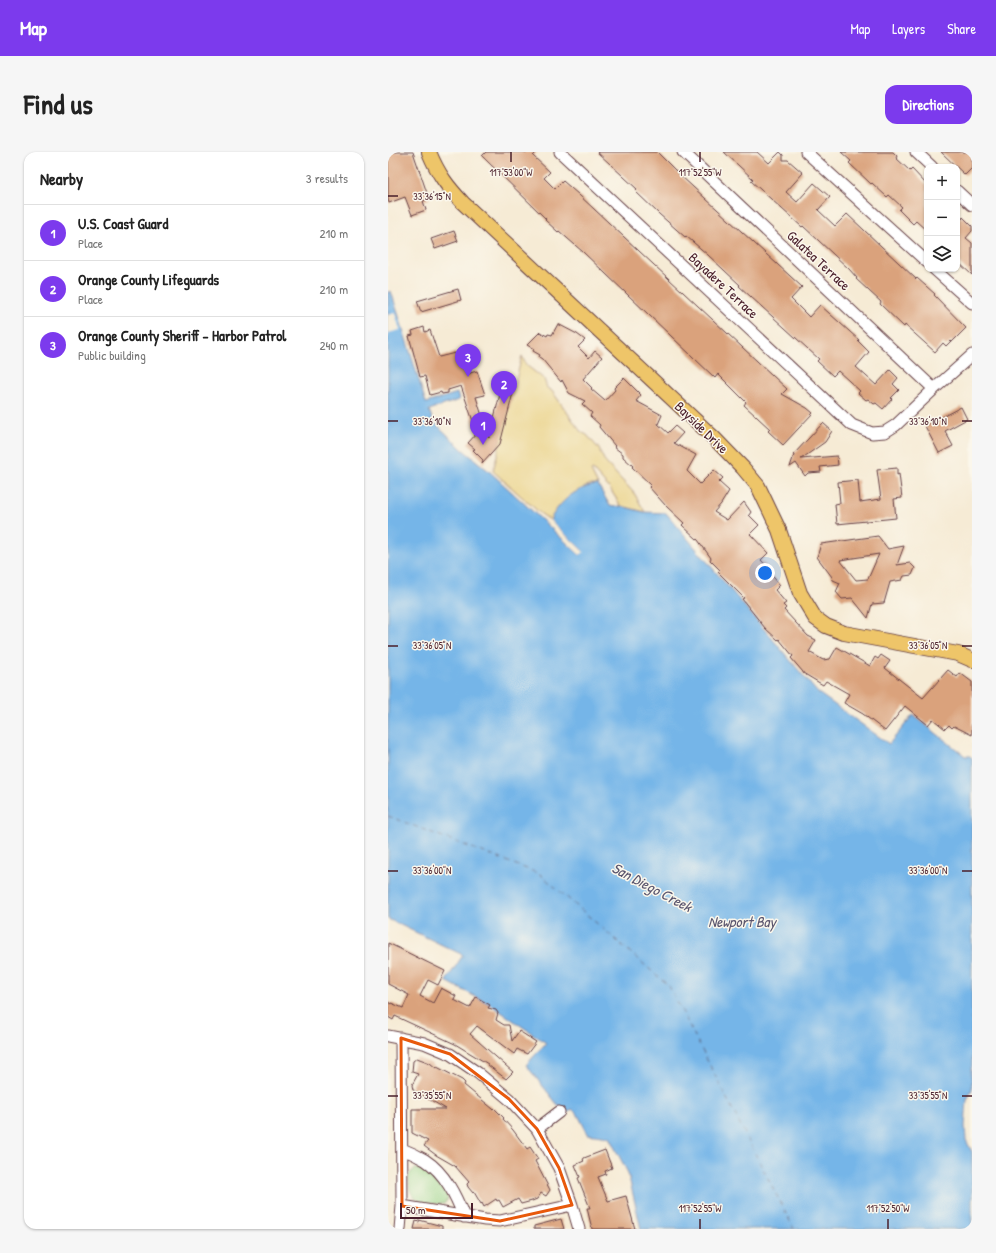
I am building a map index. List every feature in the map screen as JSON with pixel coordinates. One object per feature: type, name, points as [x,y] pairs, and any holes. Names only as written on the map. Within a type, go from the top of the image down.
[{"type":"main road","name":"Bayside Drive","points":[[429,152],[438,172],[450,190],[713,437],[758,486],[772,512],[800,593],[815,618],[826,626],[844,634],[958,654],[972,660]]},
{"type":"street","name":"Bayadere Terrace","points":[[560,152],[852,425],[872,432],[885,432],[896,425],[934,389]]},
{"type":"street","name":"Galatea Terrace","points":[[683,152],[934,389]]},
{"type":"street","points":[[806,152],[924,259]]},
{"type":"street","points":[[916,152],[929,164]]},
{"type":"street","points":[[960,194],[972,205]]},
{"type":"street","points":[[937,272],[972,303]]},
{"type":"street","points":[[934,389],[972,355]]},
{"type":"street","points":[[388,1036],[424,1043],[450,1054],[478,1073],[509,1098],[537,1129],[559,1168],[579,1229]]},
{"type":"street","points":[[400,1229],[402,1206],[401,1038]]},
{"type":"street","points":[[537,1129],[560,1112]]},
{"type":"street","points":[[402,1149],[426,1161],[444,1179],[457,1198],[464,1217]]},
{"type":"street","points":[[402,1206],[464,1217],[500,1221],[572,1205]]},
{"type":"highlighted area","points":[[401,1038],[450,1054],[509,1099],[537,1129],[559,1168],[572,1205],[500,1221],[402,1206]]},
{"type":"green space","points":[[415,1169],[427,1171],[437,1178],[447,1194],[448,1199],[444,1204],[425,1203],[420,1201],[412,1194],[410,1189],[409,1174]]},
{"type":"sand","points":[[522,356],[526,365],[544,379],[547,388],[552,391],[581,432],[587,435],[599,449],[605,462],[634,493],[645,512],[621,506],[610,489],[593,470],[591,471],[598,485],[588,485],[554,514],[550,520],[540,513],[493,471]]},
{"type":"water","name":"Newport Bay","points":[[391,291],[426,403],[457,393],[459,400],[429,410],[433,421],[580,555],[583,551],[550,520],[558,507],[564,501],[583,488],[598,485],[610,506],[621,506],[644,512],[666,513],[817,692],[889,744],[913,715],[965,756],[970,756],[972,758],[972,1089],[967,1100],[965,1126],[966,1140],[972,1152],[972,1229],[641,1229],[628,1173],[609,1137],[588,1134],[578,1115],[572,1109],[565,1114],[526,1065],[546,1043],[491,1005],[446,981],[463,955],[388,919],[388,292]]},
{"type":"pier","points":[[395,313],[400,330],[388,333],[388,315]]},
{"type":"pier","points":[[536,513],[580,553],[581,552],[549,522],[549,519],[584,552],[580,555]]},
{"type":"building","points":[[388,152],[413,152],[429,199],[423,201],[426,210],[412,215],[405,197],[389,203]]},
{"type":"building","points":[[486,152],[537,152],[533,156],[550,172],[544,178],[555,189],[563,181],[787,389],[782,394],[813,413],[783,445],[768,431],[770,429],[744,405],[746,402],[718,374],[715,378],[583,252],[545,220],[546,219],[482,156]]},
{"type":"building","points":[[597,152],[657,152],[681,176],[802,287],[791,299],[809,317],[820,305],[859,340],[858,341],[869,352],[856,367],[876,385],[890,370],[898,378],[893,384],[899,390],[891,398],[892,399],[883,409],[876,403],[874,404],[868,399],[866,400],[858,393],[860,391],[838,371],[833,376],[817,361],[819,359],[739,286],[740,285],[708,255],[659,214],[635,191],[637,189]]},
{"type":"building","points":[[724,152],[757,152],[769,163],[780,152],[783,155],[783,160],[788,160],[803,173],[786,192],[797,202],[814,183],[830,197],[818,210],[835,226],[847,214],[916,279],[917,278],[935,294],[934,295],[966,328],[952,342],[951,341],[946,346],[943,343],[935,352],[905,325],[904,327],[880,304],[881,302],[856,279],[857,278],[849,269],[803,226],[802,227],[751,181],[753,179]]},
{"type":"building","points":[[841,152],[893,152],[897,156],[896,158],[910,171],[912,169],[924,182],[924,228],[916,221],[913,224],[899,210],[902,207],[889,195],[887,197],[872,183],[871,184],[849,163],[851,161]]},
{"type":"building","points":[[941,152],[972,152],[972,168],[965,175],[960,170],[960,164],[954,164]]},
{"type":"building","points":[[960,217],[962,219],[963,217],[972,226],[972,231],[966,238],[972,243],[972,275],[960,264]]},
{"type":"building","points":[[454,231],[458,241],[435,249],[431,239]]},
{"type":"building","points":[[458,289],[461,300],[421,312],[417,301]]},
{"type":"building","points":[[558,324],[585,340],[578,347],[589,358],[595,351],[602,357],[583,379],[592,388],[591,389],[605,401],[615,390],[614,388],[624,378],[641,395],[636,401],[662,415],[658,424],[668,433],[675,426],[683,433],[674,443],[696,455],[687,471],[700,484],[714,470],[723,478],[719,482],[729,491],[714,512],[727,520],[744,502],[751,512],[749,515],[759,525],[750,534],[768,553],[761,560],[780,585],[775,590],[786,603],[783,605],[786,608],[784,610],[808,636],[816,640],[809,652],[823,660],[830,659],[837,647],[870,666],[875,657],[878,659],[881,655],[890,661],[885,668],[923,698],[948,670],[957,677],[960,673],[972,682],[972,735],[954,726],[952,728],[949,725],[945,729],[933,719],[928,725],[905,706],[885,731],[863,714],[844,703],[849,694],[826,681],[823,685],[803,673],[791,658],[793,656],[779,639],[778,640],[765,628],[742,599],[744,598],[718,572],[720,570],[710,560],[711,558],[698,540],[682,525],[684,523],[649,487],[651,485],[632,467],[633,466],[623,457],[623,454],[614,447],[615,446],[599,427],[600,425],[590,416],[592,413],[582,404],[585,401],[569,393],[562,380],[561,382],[539,357],[540,355],[527,345],[540,332],[547,336],[548,334],[552,335]]},
{"type":"building","points":[[424,327],[425,332],[430,330],[439,357],[455,353],[456,357],[461,356],[467,374],[477,371],[485,395],[476,397],[489,438],[502,386],[514,389],[500,444],[482,464],[483,460],[473,450],[475,449],[468,443],[477,433],[461,386],[448,390],[448,393],[442,394],[441,392],[430,395],[425,376],[420,377],[409,336],[413,335],[412,331]]},
{"type":"building","points":[[961,407],[967,419],[945,431],[953,446],[939,453],[925,426]]},
{"type":"building","points":[[823,423],[832,431],[825,442],[801,459],[837,456],[838,465],[820,467],[821,472],[808,473],[805,476],[796,463],[790,467],[793,455]]},
{"type":"building","points":[[897,468],[902,498],[894,499],[896,518],[837,524],[835,504],[840,503],[838,482],[858,480],[860,502],[881,499],[877,470]]},
{"type":"building","points":[[878,536],[888,549],[904,546],[897,565],[910,563],[915,568],[912,575],[904,576],[902,580],[890,582],[884,603],[872,604],[868,618],[852,598],[842,599],[836,592],[840,583],[833,580],[817,557],[821,544]],"holes":[[[879,554],[868,579],[856,580],[840,560]]]},
{"type":"building","points":[[388,943],[445,971],[438,985],[428,980],[420,996],[433,1003],[441,988],[456,996],[454,1000],[470,1008],[476,997],[490,1005],[488,1008],[496,1010],[498,1013],[496,1020],[504,1025],[509,1025],[512,1041],[519,1031],[536,1042],[527,1054],[517,1049],[514,1054],[477,1026],[470,1034],[513,1072],[506,1079],[488,1064],[455,1044],[395,1016],[393,1020],[388,1017],[388,1002],[403,1008],[409,995],[388,984]]},
{"type":"building","points":[[417,1058],[430,1063],[436,1068],[437,1067],[462,1080],[465,1083],[464,1085],[493,1109],[494,1108],[504,1118],[503,1119],[527,1149],[530,1147],[538,1159],[535,1161],[550,1190],[546,1196],[541,1193],[537,1199],[532,1201],[521,1204],[518,1199],[503,1207],[499,1200],[497,1201],[496,1199],[484,1207],[474,1192],[473,1193],[468,1187],[467,1184],[469,1182],[455,1166],[424,1146],[428,1141],[412,1133],[412,1109],[446,1109],[413,1090],[412,1085],[418,1074],[412,1072],[413,1061]]},
{"type":"building","points":[[605,1150],[612,1168],[605,1171],[606,1174],[598,1177],[608,1201],[626,1196],[635,1229],[592,1229],[587,1208],[590,1208],[578,1178],[580,1177],[575,1165],[584,1161],[584,1158]]},
{"type":"building","points":[[561,1219],[564,1229],[534,1229],[534,1226]]},
{"type":"building","points":[[419,1220],[442,1226],[442,1229],[414,1229],[416,1221],[419,1222]]},
{"type":"ferry route","points":[[388,816],[540,874],[669,986],[794,1229]]},
{"type":"place","name":"Orange County Sheriff - Harbor Patrol","points":[[468,377]]},
{"type":"place","name":"Orange County Lifeguards","points":[[504,404]]},
{"type":"place","name":"U.S. Coast Guard","points":[[483,445]]},
{"type":"water label","name":"San Diego Creek","points":[[652,887]]}]
